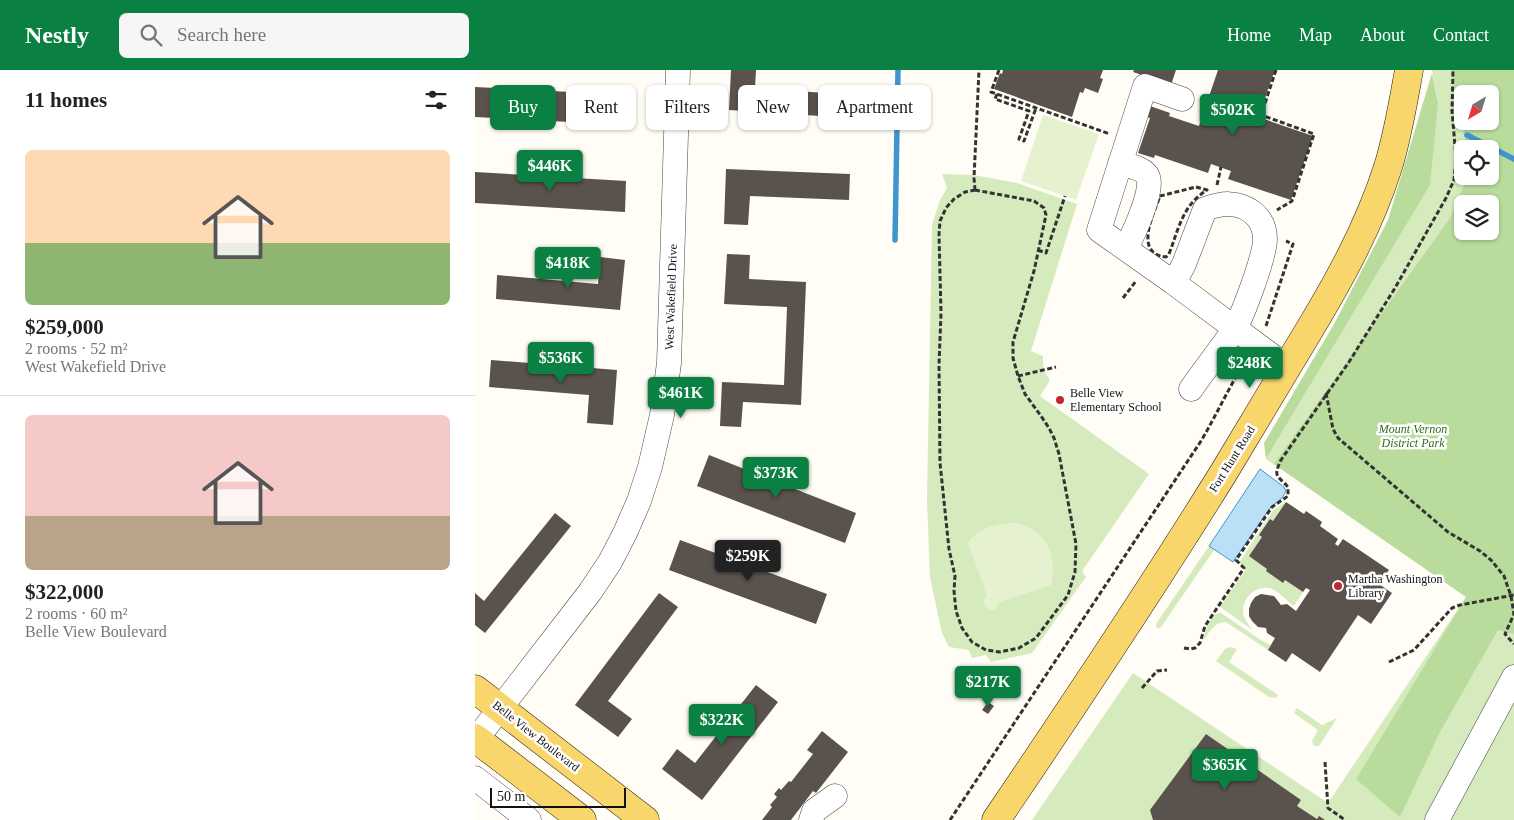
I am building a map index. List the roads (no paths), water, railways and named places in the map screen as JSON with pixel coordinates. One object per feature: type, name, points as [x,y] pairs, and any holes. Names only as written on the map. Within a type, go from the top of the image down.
[{"type":"main road","name":"Fort Hunt Road","points":[[996,820],[1078,700],[1193,522],[1337,283],[1355,249],[1388,168],[1398,131],[1409,70]]},
{"type":"main road","name":"Belle View Boulevard","points":[[475,689],[645,820]]},
{"type":"main road","points":[[475,739],[582,820]]},
{"type":"street","name":"West Wakefield Drive","points":[[475,739],[590,592],[627,529],[650,467],[662,416],[669,363],[678,70]]},
{"type":"street","points":[[1183,99],[1145,86],[1099,230],[1287,367]]},
{"type":"street","points":[[1120,163],[1143,171],[1148,177],[1149,187],[1140,217],[1126,248]]},
{"type":"street","points":[[1174,283],[1184,264],[1205,209],[1221,203],[1241,205],[1254,214],[1263,225],[1265,238],[1263,253],[1235,328],[1191,389]]},
{"type":"street","points":[[1437,820],[1514,677]]},
{"type":"street","points":[[475,778],[529,820]]},
{"type":"street","points":[[811,820],[814,811],[835,796],[824,820]]},
{"type":"water","points":[[1260,469],[1284,487],[1286,491],[1282,498],[1270,508],[1233,562],[1209,546]]},
{"type":"waterway","points":[[895,240],[898,70]]},
{"type":"waterway","points":[[1467,135],[1514,159]]},
{"type":"place","name":"Belle View Elementary School","points":[[1060,400]]},
{"type":"place","name":"Martha Washington Library","points":[[1338,586]]},
{"type":"park label","name":"Mount Vernon District Park","points":[[1413,436]]}]
